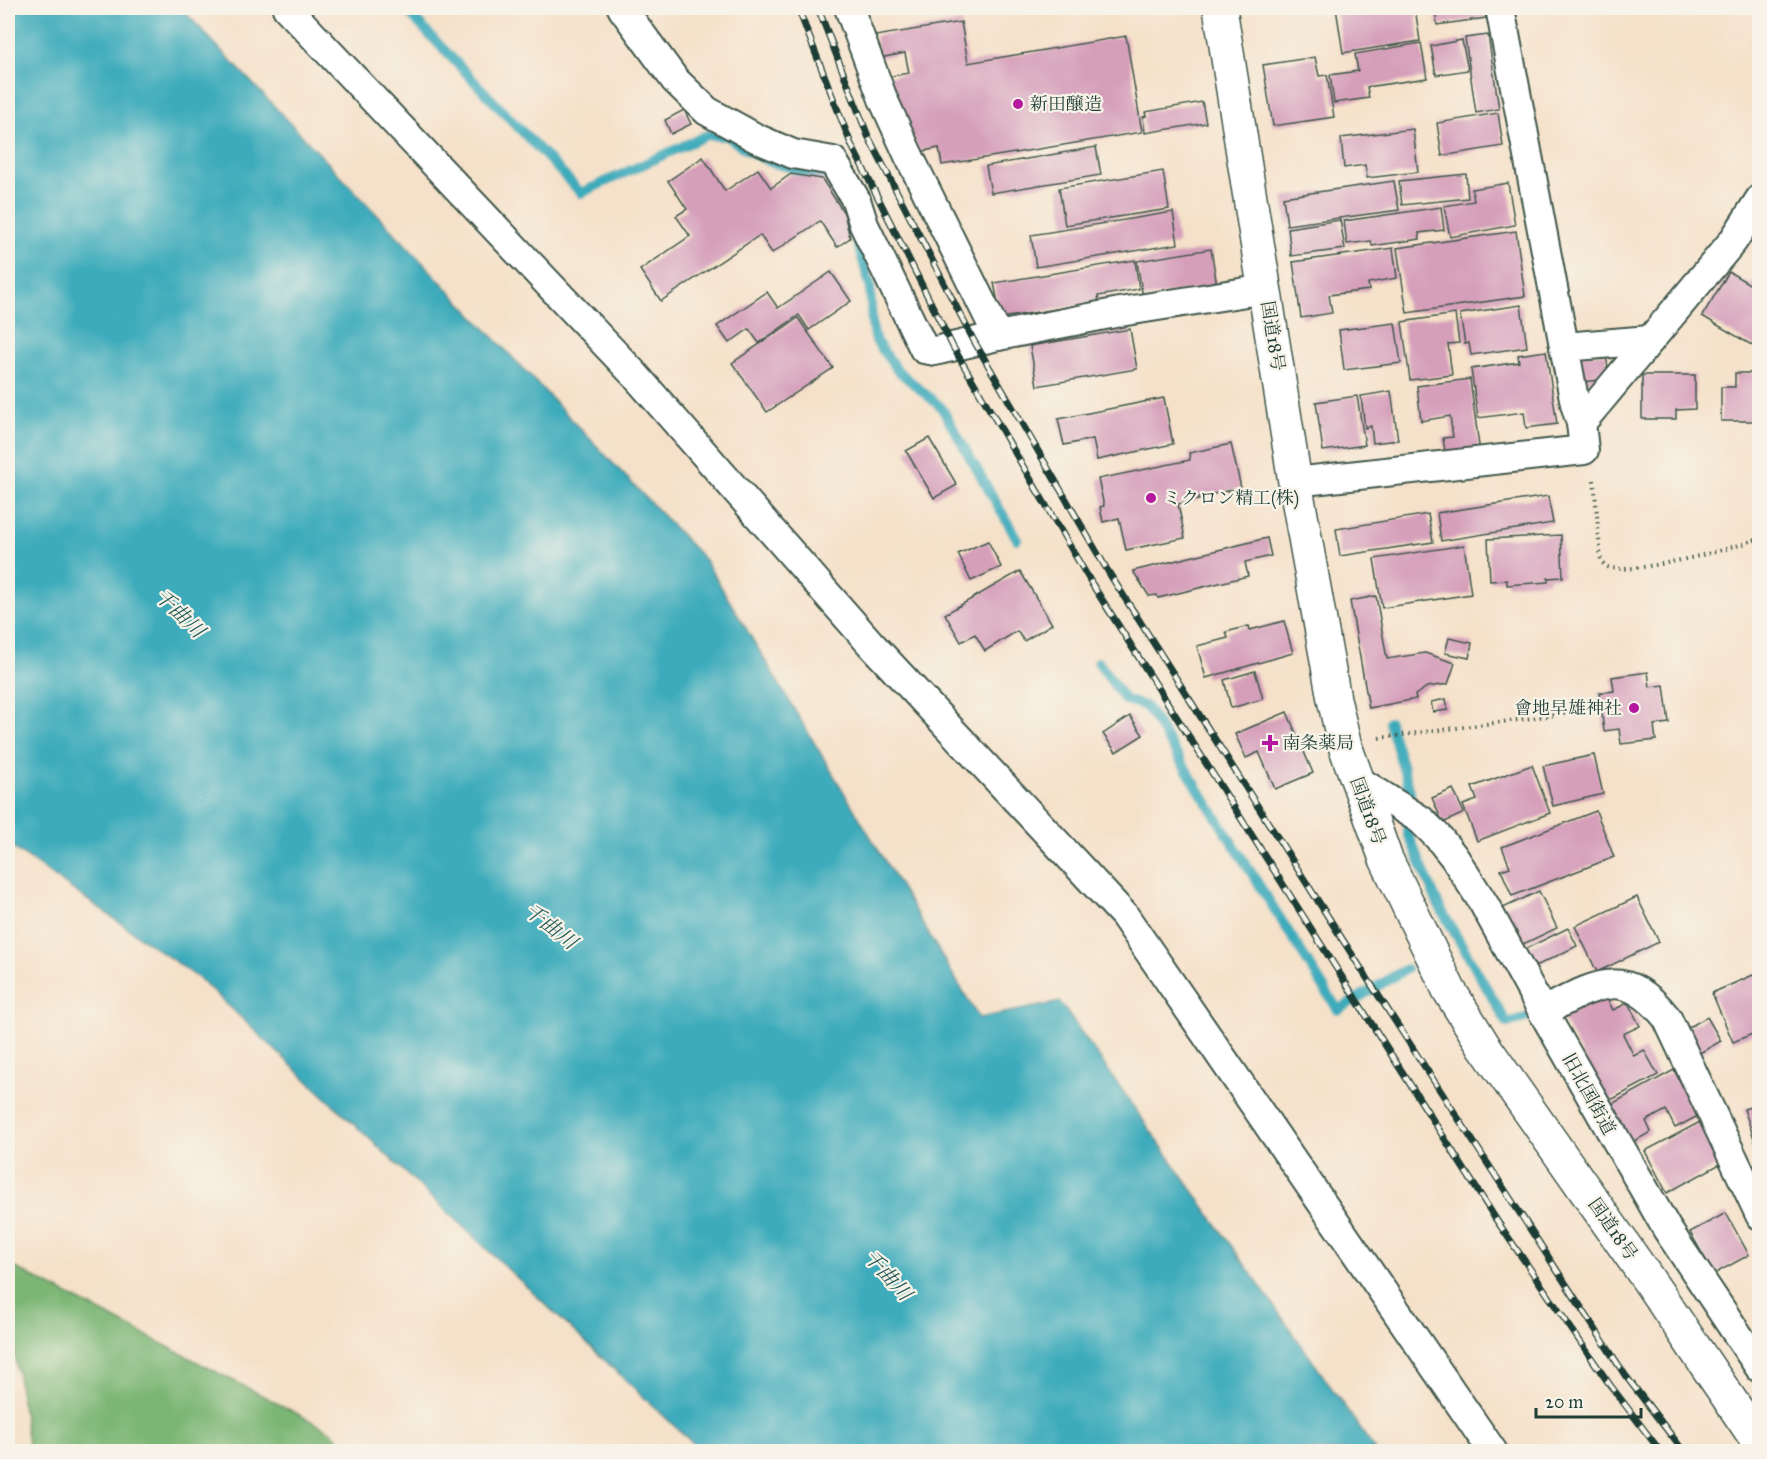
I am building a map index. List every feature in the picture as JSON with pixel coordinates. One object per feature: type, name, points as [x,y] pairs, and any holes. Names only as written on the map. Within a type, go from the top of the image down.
[{"type":"highway","name":"国道18号","points":[[1220,8],[1295,482],[1334,699],[1344,743],[1386,859],[1449,990],[1484,1046],[1760,1444]]},
{"type":"street","points":[[287,8],[635,375],[870,643],[1124,915],[1493,1452]]},
{"type":"street","points":[[622,8],[675,80],[707,111],[756,138],[793,154],[834,161],[856,200],[864,225],[924,349],[935,351],[1120,312],[1266,289]]},
{"type":"street","points":[[849,8],[883,99],[998,336]]},
{"type":"street","points":[[1500,8],[1582,437]]},
{"type":"street","points":[[1295,482],[1582,437],[1650,340],[1733,241],[1760,199]]},
{"type":"street","points":[[1564,347],[1650,340]]},
{"type":"street","name":"旧北国街道","points":[[1356,779],[1409,813],[1439,838],[1454,857],[1484,904],[1667,1229],[1760,1368]]},
{"type":"street","points":[[1543,1012],[1589,988],[1610,984],[1626,985],[1654,1001],[1667,1018],[1760,1215]]},
{"type":"street","points":[[1728,1398],[1760,1374]]},
{"type":"path","points":[[1582,437],[1592,456],[1600,561],[1609,567],[1624,568],[1675,561],[1716,552],[1760,538]]},
{"type":"path","points":[[1385,738],[1586,711]]},
{"type":"green space","points":[[8,1264],[329,1430],[351,1451],[29,1451],[8,1309]]},
{"type":"water","name":"千曲川","points":[[8,8],[181,8],[705,560],[979,1018],[1060,1002],[1376,1451],[701,1451],[201,980],[8,844]]},
{"type":"building","points":[[1336,8],[1415,8],[1420,41],[1343,53]]},
{"type":"building","points":[[1435,8],[1484,8],[1486,18],[1437,25]]},
{"type":"building","name":"新田醸造","points":[[961,22],[968,63],[1126,36],[1142,132],[942,165],[939,148],[919,152],[886,77],[909,73],[905,53],[879,58],[875,36]]},
{"type":"building","points":[[1488,35],[1499,109],[1476,113],[1465,38]]},
{"type":"building","points":[[1462,40],[1468,70],[1436,75],[1431,46]]},
{"type":"building","points":[[1421,43],[1427,78],[1367,87],[1369,98],[1334,103],[1330,75],[1358,71],[1355,54]]},
{"type":"building","points":[[1315,57],[1319,76],[1327,75],[1334,117],[1273,126],[1263,65]]},
{"type":"building","points":[[1202,102],[1206,123],[1145,133],[1143,117],[1146,116],[1145,112]]},
{"type":"building","points":[[684,110],[691,124],[671,134],[665,120]]},
{"type":"building","points":[[1498,113],[1503,146],[1442,156],[1437,123]]},
{"type":"building","points":[[1413,129],[1418,172],[1367,178],[1365,165],[1344,168],[1341,138]]},
{"type":"building","points":[[1096,147],[1101,175],[991,193],[986,166]]},
{"type":"building","points":[[703,157],[725,191],[758,169],[771,188],[791,174],[822,179],[844,213],[850,238],[837,247],[820,221],[772,253],[760,235],[661,301],[640,270],[690,236],[676,216],[687,209],[668,181]]},
{"type":"building","points":[[1163,171],[1169,209],[1065,225],[1059,188]]},
{"type":"building","points":[[1466,174],[1468,198],[1402,205],[1399,181]]},
{"type":"building","points":[[1394,181],[1399,210],[1287,225],[1283,197]]},
{"type":"building","points":[[1508,183],[1515,225],[1450,237],[1444,206],[1474,201],[1472,189]]},
{"type":"building","points":[[1441,207],[1444,230],[1419,233],[1420,239],[1372,246],[1371,241],[1347,244],[1344,221]]},
{"type":"building","points":[[1173,212],[1178,244],[1036,267],[1031,235]]},
{"type":"building","points":[[1340,220],[1345,249],[1291,256],[1288,228]]},
{"type":"building","points":[[1516,231],[1525,296],[1407,313],[1397,248]]},
{"type":"building","points":[[1393,248],[1397,278],[1368,283],[1369,290],[1329,295],[1332,313],[1301,318],[1293,262]]},
{"type":"building","points":[[1211,249],[1217,286],[1143,298],[1137,261]]},
{"type":"building","points":[[1135,260],[1139,289],[1098,296],[1099,302],[1001,318],[994,283]]},
{"type":"building","points":[[831,272],[851,301],[809,330],[799,315],[759,343],[749,329],[729,343],[717,326],[767,292],[778,308]]},
{"type":"building","points":[[1729,272],[1751,285],[1756,277],[1760,279],[1760,350],[1702,316]]},
{"type":"building","points":[[1521,305],[1527,347],[1471,355],[1469,343],[1465,344],[1460,314]]},
{"type":"building","points":[[1455,314],[1459,343],[1448,344],[1452,375],[1410,380],[1402,322]]},
{"type":"building","points":[[798,318],[833,368],[767,412],[732,363]]},
{"type":"building","points":[[1395,323],[1401,363],[1344,370],[1339,330]]},
{"type":"building","points":[[1130,329],[1137,369],[1037,386],[1030,346]]},
{"type":"building","points":[[1546,351],[1557,424],[1526,428],[1524,412],[1478,418],[1471,369],[1519,362],[1518,355]]},
{"type":"building","points":[[1606,353],[1608,369],[1600,380],[1582,382],[1579,355]]},
{"type":"building","points":[[1735,373],[1755,373],[1755,421],[1721,421],[1721,387],[1735,387]]},
{"type":"building","points":[[1642,375],[1695,375],[1695,409],[1676,410],[1676,419],[1642,419]]},
{"type":"building","points":[[1470,379],[1480,453],[1446,458],[1443,438],[1453,437],[1450,416],[1421,421],[1417,386]]},
{"type":"building","points":[[1391,391],[1398,440],[1373,443],[1371,426],[1365,428],[1361,396]]},
{"type":"building","points":[[1357,396],[1365,445],[1323,451],[1316,402]]},
{"type":"building","points":[[1164,398],[1173,444],[1097,460],[1093,439],[1064,445],[1058,419]]},
{"type":"building","points":[[929,438],[957,485],[934,498],[906,451]]},
{"type":"building","name":"ミクロン精工(株)","points":[[1231,444],[1241,488],[1178,504],[1185,538],[1126,550],[1119,518],[1103,522],[1100,507],[1104,506],[1098,479],[1190,460],[1189,453]]},
{"type":"building","points":[[1548,496],[1553,523],[1441,541],[1437,513]]},
{"type":"building","points":[[1428,514],[1433,542],[1340,556],[1336,529]]},
{"type":"building","points":[[1561,535],[1563,577],[1548,578],[1548,582],[1507,585],[1507,580],[1490,581],[1488,539]]},
{"type":"building","points":[[1267,538],[1271,556],[1245,562],[1248,576],[1158,598],[1157,595],[1149,596],[1133,571]]},
{"type":"building","points":[[988,541],[1001,567],[971,581],[958,554]]},
{"type":"building","points":[[1464,545],[1471,594],[1382,608],[1374,559]]},
{"type":"building","points":[[1020,571],[1052,624],[1024,641],[1017,631],[985,651],[975,634],[961,642],[945,614]]},
{"type":"building","points":[[1376,596],[1387,659],[1425,653],[1455,663],[1448,684],[1427,687],[1415,695],[1416,699],[1369,708],[1350,601]]},
{"type":"building","points":[[1284,621],[1293,653],[1206,678],[1197,646],[1228,638],[1226,632],[1249,626],[1250,630]]},
{"type":"building","points":[[1449,638],[1472,643],[1469,658],[1445,653]]},
{"type":"building","points":[[1255,671],[1263,699],[1231,708],[1224,680]]},
{"type":"building","name":"會地早雄神社","points":[[1648,672],[1650,687],[1664,685],[1669,723],[1654,725],[1656,740],[1621,744],[1619,729],[1604,731],[1599,693],[1614,691],[1612,677]]},
{"type":"building","points":[[1446,699],[1448,710],[1433,712],[1431,702]]},
{"type":"building","name":"南条薬局","points":[[1287,712],[1313,773],[1275,789],[1259,752],[1246,758],[1235,734]]},
{"type":"building","points":[[1130,716],[1143,735],[1116,752],[1103,734]]},
{"type":"building","points":[[1594,755],[1603,794],[1553,806],[1543,766]]},
{"type":"building","points":[[1532,765],[1550,813],[1477,841],[1463,805],[1477,800],[1472,787]]},
{"type":"building","points":[[1453,789],[1464,813],[1443,823],[1432,798]]},
{"type":"building","points":[[1596,811],[1614,857],[1512,896],[1501,870],[1510,867],[1502,847]]},
{"type":"building","points":[[1539,891],[1557,928],[1521,945],[1503,908]]},
{"type":"building","points":[[1637,897],[1659,942],[1597,972],[1575,926]]},
{"type":"building","points":[[1568,928],[1577,946],[1534,967],[1525,949]]},
{"type":"building","points":[[1760,972],[1760,1031],[1733,1042],[1712,993]]},
{"type":"building","points":[[1604,993],[1613,1010],[1628,1003],[1640,1026],[1623,1034],[1634,1056],[1644,1050],[1658,1075],[1607,1102],[1561,1016]]},
{"type":"building","points":[[1707,1017],[1721,1041],[1698,1054],[1684,1030]]},
{"type":"building","points":[[1674,1070],[1698,1116],[1675,1128],[1666,1110],[1646,1121],[1651,1132],[1631,1143],[1610,1105]]},
{"type":"building","points":[[1760,1104],[1760,1153],[1759,1153],[1744,1109]]},
{"type":"building","points":[[1700,1122],[1722,1163],[1667,1193],[1645,1151]]},
{"type":"building","points":[[1726,1213],[1749,1255],[1714,1274],[1690,1232]]},
{"type":"waterway","points":[[404,8],[581,193],[707,135],[727,136],[770,162],[810,173],[830,175],[833,181]]},
{"type":"waterway","points":[[854,231],[870,285],[872,326],[876,341],[897,370],[941,407],[1017,539]]},
{"type":"waterway","points":[[1098,662],[1125,700],[1143,705],[1148,709],[1338,1010],[1406,969]]},
{"type":"waterway","points":[[1389,722],[1410,791],[1408,834],[1438,904],[1507,1023],[1525,1018]]},
{"type":"railway","points":[[798,8],[851,144],[953,347],[1092,584],[1497,1221],[1610,1385],[1661,1452]]},
{"type":"railway","points":[[818,8],[868,136],[974,341],[1109,573],[1369,981],[1625,1375],[1684,1452]]},
{"type":"place","name":"新田醸造","points":[[1018,104]]},
{"type":"place","name":"ミクロン精工(株)","points":[[1151,498]]},
{"type":"place","name":"會地早雄神社","points":[[1634,708]]},
{"type":"place","name":"南条薬局","points":[[1270,743]]}]
